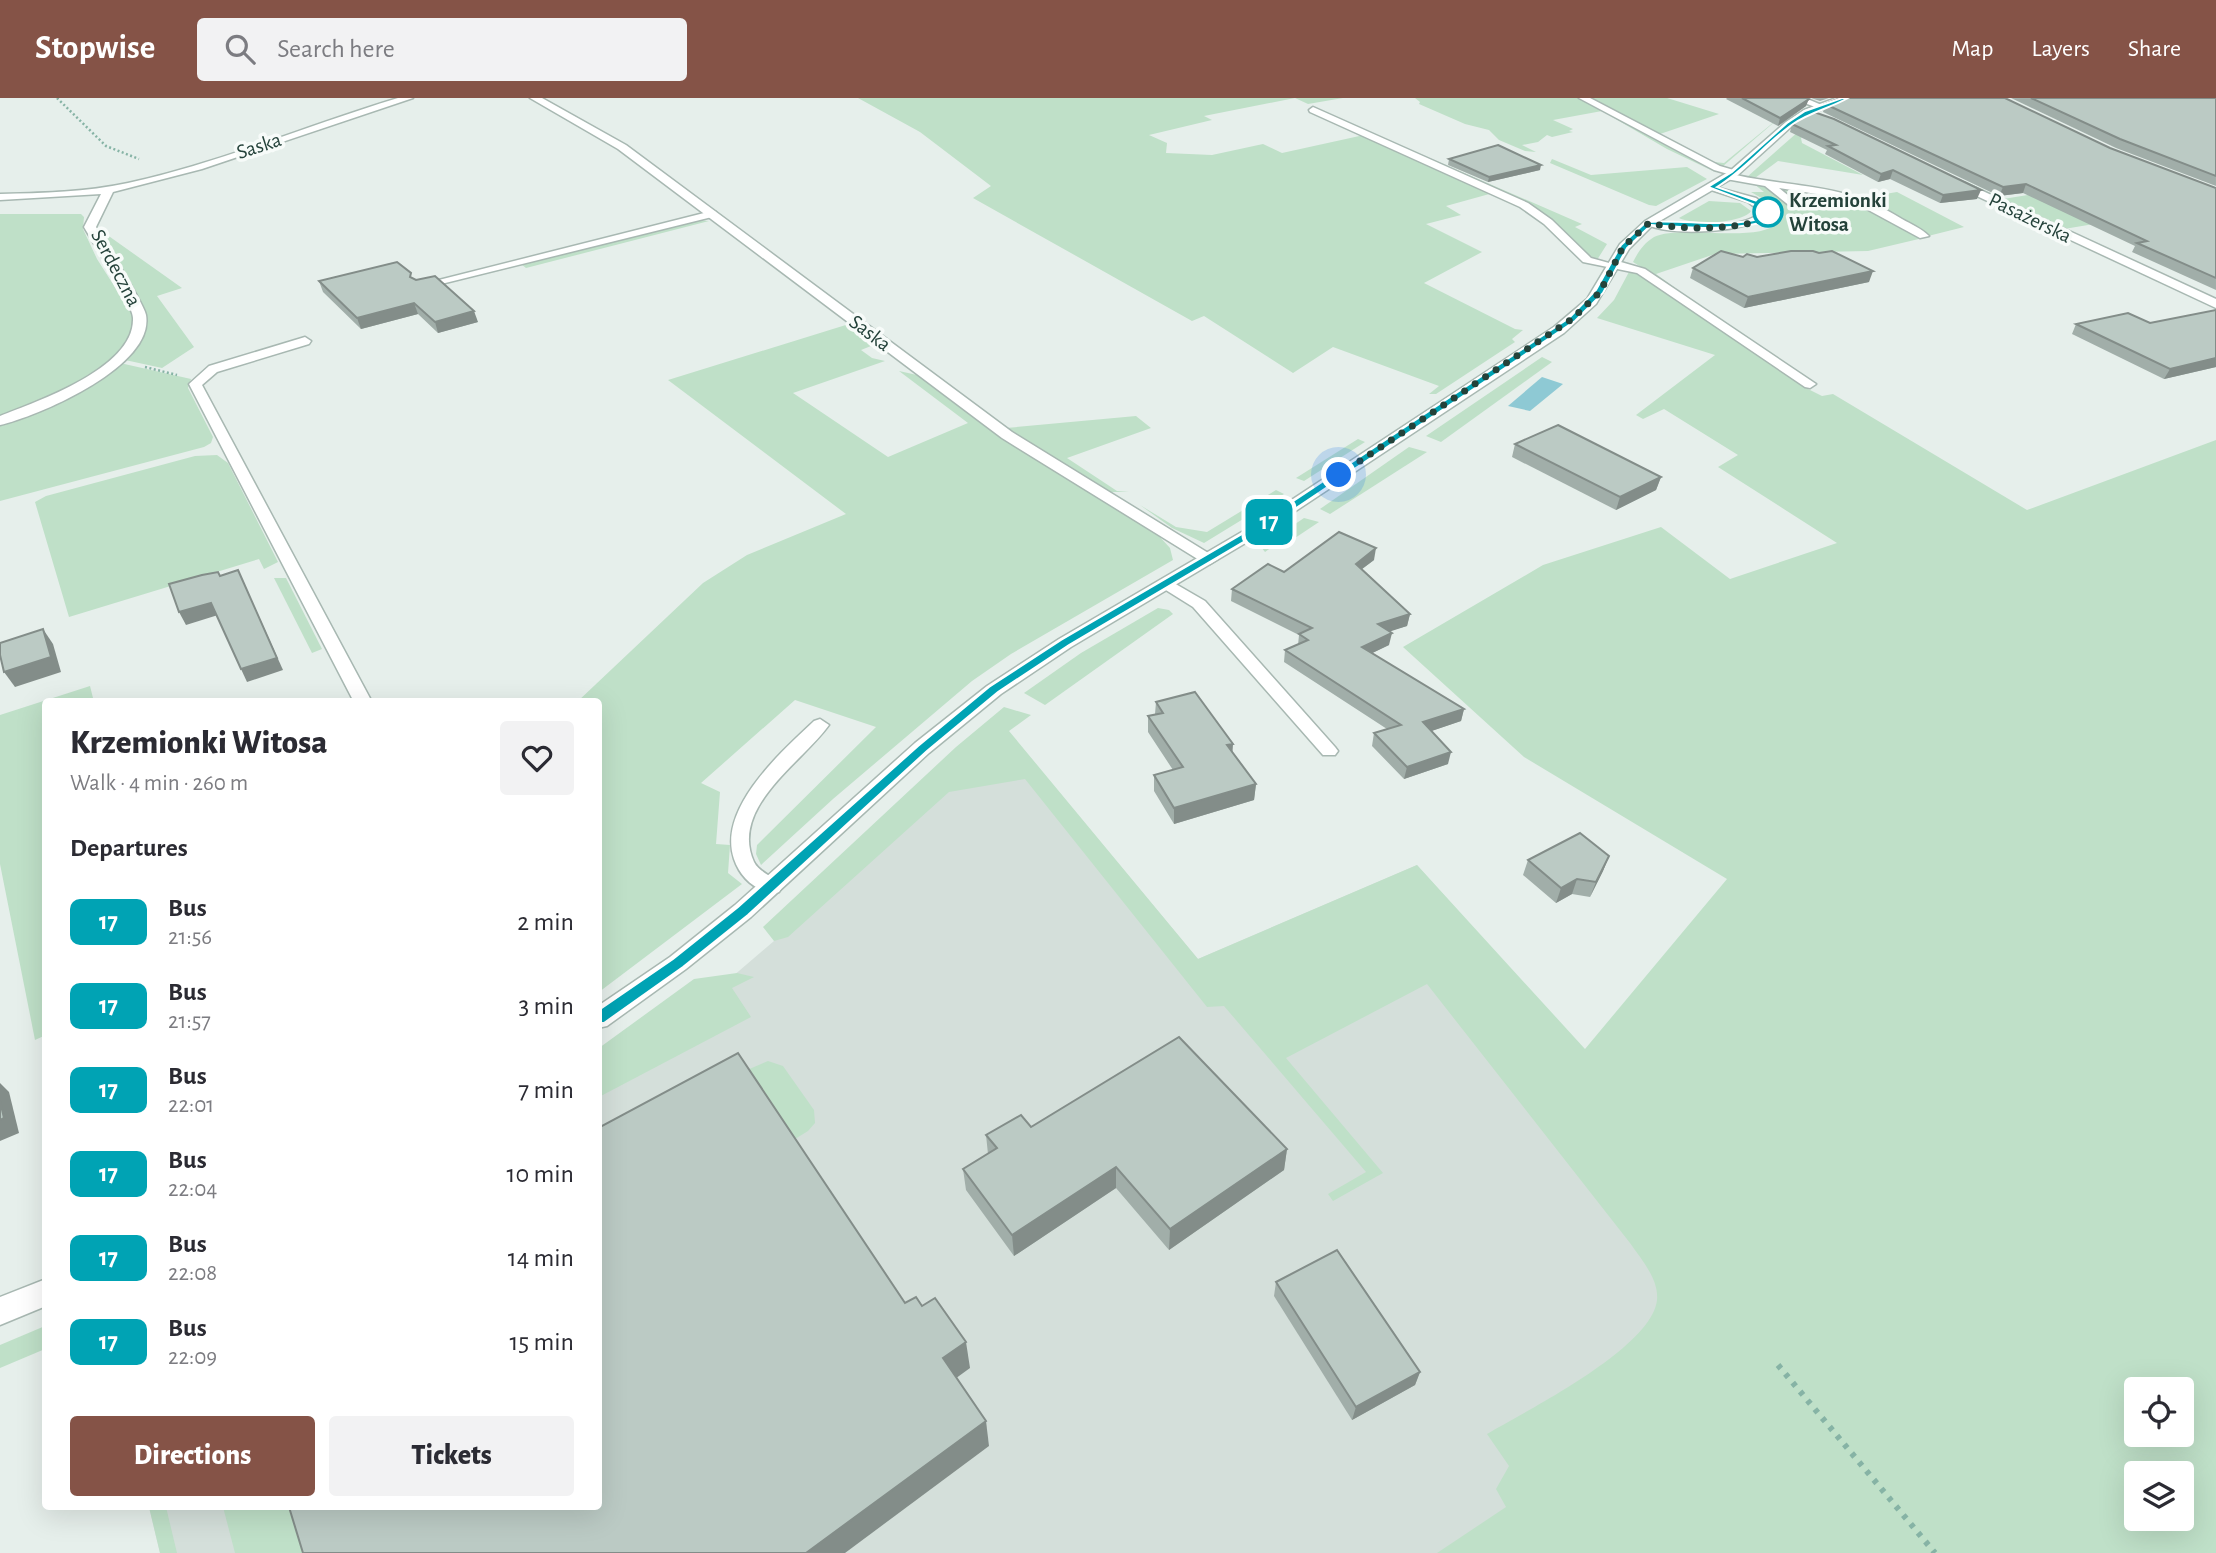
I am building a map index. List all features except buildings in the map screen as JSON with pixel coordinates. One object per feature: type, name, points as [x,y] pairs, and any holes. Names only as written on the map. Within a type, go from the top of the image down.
[{"type":"street","name":"Saska","points":[[109,189],[174,174],[408,98]]},
{"type":"street","name":"Saska","points":[[535,98],[622,147],[1007,435],[1210,559]]},
{"type":"street","points":[[602,1016],[678,963],[772,887],[898,769],[993,690],[1065,643],[1210,559],[1559,330],[1592,301],[1623,247],[1649,223],[1731,175],[1807,112],[1844,98]]},
{"type":"street","points":[[1807,112],[1829,120]]},
{"type":"street","name":"Pasażerska","points":[[1947,178],[2216,304]]},
{"type":"street","name":"Serdeczna","points":[[0,197],[109,189]]},
{"type":"street","name":"Serdeczna","points":[[0,421],[75,388],[119,360],[134,345],[142,328],[141,315],[90,227],[109,189]]},
{"type":"street","points":[[0,1311],[42,1294]]},
{"type":"lane","points":[[1583,98],[1731,175],[1767,183],[1819,188],[1853,197],[1881,209],[1924,236]]},
{"type":"lane","points":[[1796,98],[1820,106]]},
{"type":"lane","points":[[1313,110],[1524,205],[1548,222],[1587,260],[1642,271],[1810,384]]},
{"type":"lane","points":[[1767,183],[1796,205]]},
{"type":"lane","points":[[1649,223],[1676,227],[1737,225],[1753,223],[1765,217],[1768,212],[1760,204],[1712,187]]},
{"type":"lane","points":[[421,286],[712,214]]},
{"type":"lane","points":[[305,341],[213,369],[195,384],[361,698]]},
{"type":"lane","points":[[1167,584],[1199,604],[1329,751]]},
{"type":"lane","points":[[772,887],[755,877],[746,867],[741,840],[744,820],[770,775],[820,725]]},
{"type":"path","points":[[57,98],[106,146],[174,174]]},
{"type":"path","points":[[119,360],[198,380]]},
{"type":"path","points":[[1778,1365],[1935,1553]]},
{"type":"shaded area","points":[[1008,731],[1198,959],[1417,865],[1811,1304],[1490,1553],[160,1553],[150,1510],[602,1510],[602,1068],[676,1025]]},
{"type":"green space","points":[[858,98],[1295,98],[1204,116],[1212,120],[1149,135],[1167,143],[1166,153],[1212,155],[1263,144],[1282,153],[1364,135],[1493,193],[1446,206],[1461,215],[1426,224],[1482,252],[1424,283],[1515,329],[1523,330],[1512,339],[1515,342],[1436,394],[1429,394],[1439,386],[1333,347],[1293,373],[1204,316],[1192,321],[973,198],[991,186],[920,132]]},
{"type":"green space","points":[[1295,98],[1343,98],[1308,104]]},
{"type":"green space","points":[[1415,98],[1578,98],[1717,173],[1667,149],[1602,111],[1553,120],[1573,129],[1569,131],[1573,132],[1552,137],[1547,135],[1538,142],[1522,145],[1536,152],[1525,151],[1499,140],[1489,130],[1465,124],[1419,104]]},
{"type":"green space","points":[[1587,98],[1667,98],[1719,114],[1660,134],[1714,162],[1724,163],[1785,113],[1722,167]]},
{"type":"green space","points":[[1818,122],[1801,138],[1802,143],[1863,175],[1778,161],[1755,178],[1791,183],[1747,177],[1807,124]]},
{"type":"green space","points":[[1369,134],[1582,224],[1575,227],[1607,244],[1597,260],[1552,222]]},
{"type":"green space","points":[[1552,159],[1591,175],[1687,167],[1707,179],[1656,206],[1550,163]]},
{"type":"green space","points":[[1965,181],[2003,199],[2053,191],[2118,220],[2064,229]]},
{"type":"green space","points":[[1753,183],[1766,187],[1792,208],[1805,205],[1786,196],[1780,188],[1842,195],[1923,238],[1868,251],[1715,254],[1656,274],[1678,290],[1633,262],[1647,242],[1667,233],[1741,233],[1773,227],[1783,218],[1782,210],[1751,192],[1764,192],[1754,184],[1744,184]]},
{"type":"green space","points":[[1897,192],[1964,227],[1928,236],[1891,212],[1861,198]]},
{"type":"green space","points":[[1709,201],[1740,203],[1751,211],[1738,219],[1728,221],[1694,222],[1679,218]]},
{"type":"green space","points":[[0,214],[81,214],[84,217],[83,229],[97,259],[134,317],[135,330],[113,361],[71,387],[0,419]]},
{"type":"green space","points":[[696,220],[709,221],[526,268],[521,264]]},
{"type":"green space","points":[[96,227],[182,288],[157,296],[194,347],[162,368],[125,360],[142,337],[146,328],[145,321],[134,295]]},
{"type":"green space","points":[[1630,270],[1648,279],[1806,388],[1822,396],[1833,394],[2027,510],[2216,440],[2216,1553],[1437,1553],[1506,1507],[1496,1489],[1509,1466],[1487,1434],[1585,1376],[1634,1338],[1650,1319],[1657,1292],[1648,1270],[1630,1243],[1427,984],[1286,1058],[1383,1173],[1333,1201],[1328,1194],[1366,1172],[1224,1006],[1207,1007],[1025,779],[949,792],[788,937],[774,941],[763,927],[956,747],[1004,707],[1031,715],[1009,731],[1198,959],[1417,865],[1585,1049],[1727,879],[1524,757],[1403,647],[1543,565],[1661,527],[1730,579],[1837,543],[1718,467],[1738,455],[1664,409],[1643,419],[1636,415],[1715,355],[1597,318],[1614,300]]},
{"type":"green space","points":[[849,324],[876,344],[861,350],[872,358],[885,361],[793,393],[888,457],[968,423],[899,371],[917,375],[1002,438],[1159,536],[1170,548],[1173,560],[1011,654],[972,681],[833,799],[761,865],[756,854],[757,845],[876,727],[795,700],[701,783],[720,792],[716,844],[730,845],[728,873],[742,884],[602,990],[602,698],[581,698],[703,583],[747,555],[846,514],[668,380]]},
{"type":"green space","points":[[1542,357],[1552,362],[1441,442],[1426,436]]},
{"type":"green space","points":[[120,363],[191,379],[188,388],[213,437],[211,443],[0,501],[0,425]]},
{"type":"green space","points":[[1136,416],[1151,428],[1067,458],[1117,491],[1129,492],[1108,492],[1006,428]]},
{"type":"green space","points":[[1358,439],[1365,442],[1304,481],[1296,478]]},
{"type":"green space","points":[[1409,447],[1427,452],[1330,514],[1320,509]]},
{"type":"green space","points":[[217,455],[228,463],[278,562],[264,569],[259,559],[69,617],[35,502],[46,496],[195,456]]},
{"type":"green space","points":[[1276,490],[1284,494],[1204,543],[1172,528],[1140,505],[1176,527],[1207,532]]},
{"type":"green space","points":[[1304,518],[1319,522],[1289,542],[1285,538],[1265,552],[1261,547]]},
{"type":"green space","points":[[274,578],[286,578],[322,649],[312,653]]},
{"type":"green space","points":[[1158,608],[1169,610],[1173,614],[1045,705],[1024,693],[1081,653]]},
{"type":"green space","points":[[90,686],[93,698],[53,698]]},
{"type":"green space","points":[[42,701],[42,1037],[35,1040],[0,864],[0,715]]},
{"type":"green space","points":[[737,973],[754,977],[732,988],[751,1017],[602,1095],[602,1046],[694,979]]},
{"type":"green space","points":[[768,1061],[783,1066],[814,1110],[815,1123],[795,1139],[747,1070]]},
{"type":"green space","points":[[42,1327],[42,1350],[0,1368],[0,1345]]},
{"type":"green space","points":[[150,1510],[167,1510],[177,1553],[160,1553]]},
{"type":"green space","points":[[224,1510],[308,1510],[322,1553],[235,1553]]},
{"type":"water","points":[[1542,377],[1563,384],[1530,411],[1508,406]]},
{"type":"bus line","name":"17","points":[[602,1016],[678,963],[772,887],[922,748],[993,690],[1065,643],[1258,529],[1559,330],[1600,292],[1623,247],[1649,223],[1676,227],[1744,225],[1762,220],[1768,212],[1760,204],[1712,187],[1734,173],[1789,124],[1807,112],[1845,98]]},
{"type":"place","name":"Krzemionki Witosa","points":[[1768,212]]},
{"type":"route","points":[[1339,475],[1559,330],[1600,292],[1623,247],[1649,223],[1676,227],[1744,225],[1762,220],[1768,212]]}]
